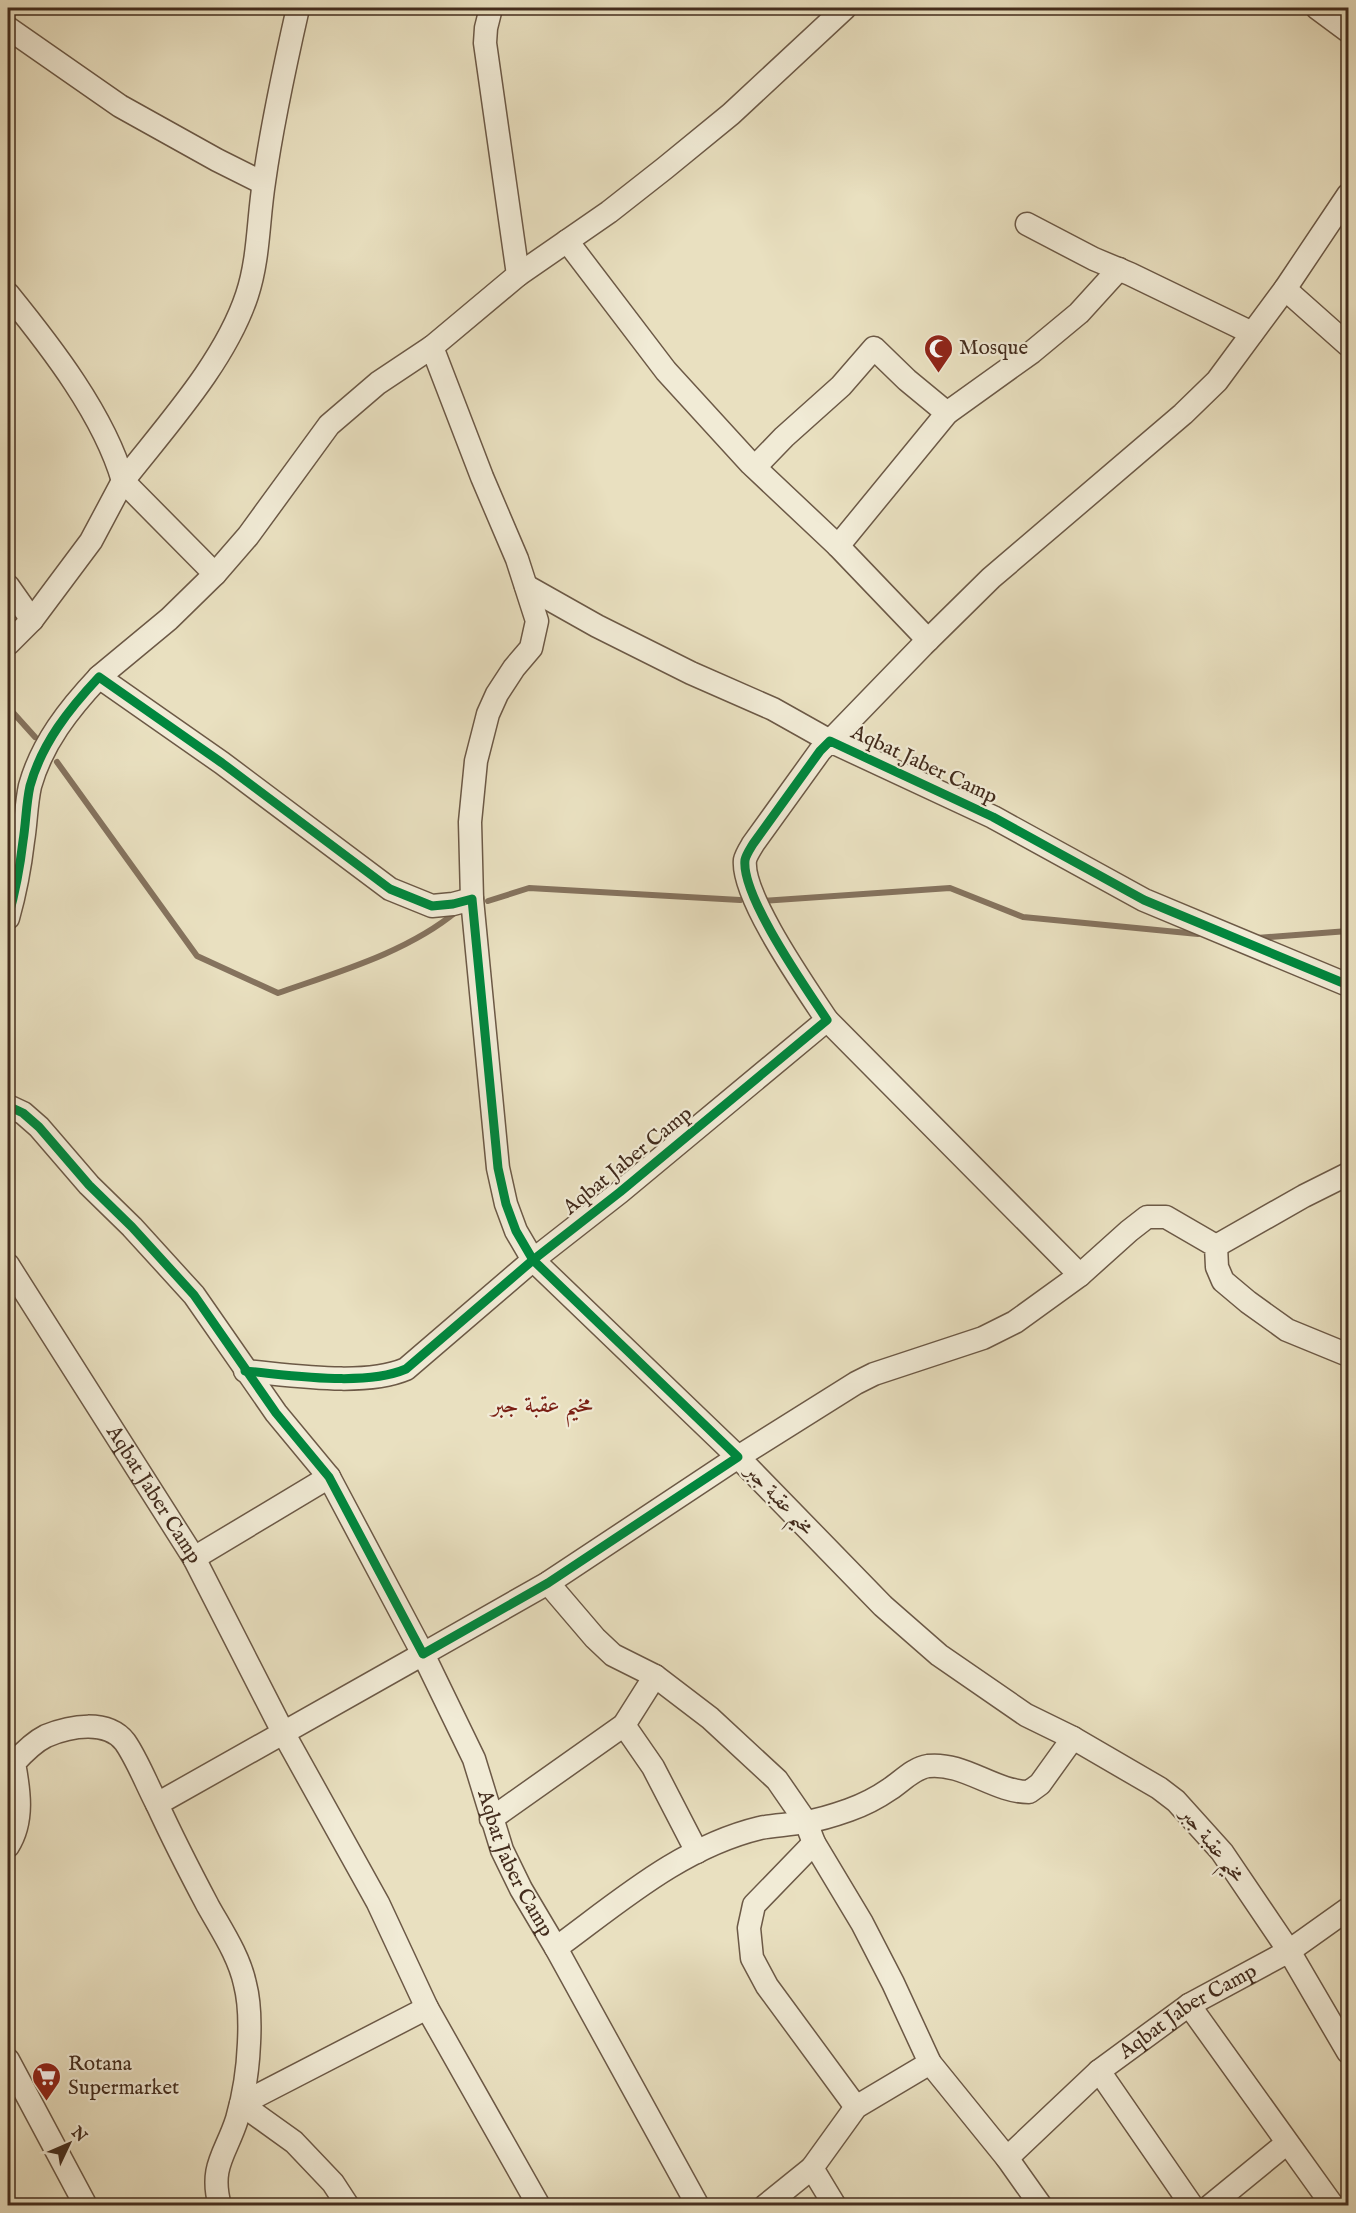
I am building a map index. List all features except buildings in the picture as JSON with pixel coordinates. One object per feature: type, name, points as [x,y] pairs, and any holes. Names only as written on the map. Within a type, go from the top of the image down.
[{"type":"street","points":[[8,644],[32,620],[91,541],[123,481],[199,384],[236,321],[247,296],[254,268],[263,183],[280,88],[298,8]]},
{"type":"street","points":[[491,8],[485,43],[518,274]]},
{"type":"street","points":[[8,918],[20,867],[31,786],[38,766],[59,724],[72,705],[99,677],[169,619],[215,574],[259,521],[329,425],[378,382],[432,347],[518,274],[609,212],[731,114],[844,8]]},
{"type":"street","points":[[1317,8],[1348,31]]},
{"type":"street","points":[[8,28],[120,106],[263,183]]},
{"type":"street","points":[[526,586],[691,673],[773,709],[830,741],[991,578],[1183,414],[1217,381],[1285,288],[1348,195]]},
{"type":"street","points":[[1027,224],[1094,260],[1119,269],[1252,333]]},
{"type":"street","points":[[567,241],[666,371],[754,467],[838,546],[928,640]]},
{"type":"street","points":[[838,546],[947,412],[1032,352],[1078,313],[1119,269]]},
{"type":"street","points":[[1285,288],[1348,345]]},
{"type":"street","points":[[8,294],[69,376],[117,459],[123,481],[215,574]]},
{"type":"street","points":[[157,1804],[548,1583],[738,1457],[533,1260],[516,1231],[506,1204],[498,1168],[472,898],[470,822],[476,761],[488,714],[497,694],[531,648],[537,621],[517,560],[432,347]]},
{"type":"street","points":[[754,467],[841,386],[874,348],[907,380],[947,412]]},
{"type":"street","points":[[8,586],[32,620]]},
{"type":"street","points":[[536,632],[548,622],[582,617]]},
{"type":"street","points":[[99,677],[222,763],[390,889],[432,906],[453,904],[472,898]]},
{"type":"street","name":"Aqbat Jaber Camp","points":[[245,1371],[312,1377],[368,1378],[394,1374],[406,1369],[533,1260],[620,1192],[826,1020],[766,924],[746,872],[745,859],[753,844],[820,751],[830,741],[993,817],[1144,900],[1348,985]]},
{"type":"street","points":[[826,1020],[1080,1275]]},
{"type":"street","name":"Aqbat Jaber Camp","points":[[8,1106],[23,1113],[39,1127],[89,1185],[132,1227],[194,1295],[276,1413],[329,1477],[345,1503],[423,1654],[474,1759],[502,1850],[521,1889],[698,2205]]},
{"type":"street","points":[[1348,1174],[1216,1246],[1217,1267],[1223,1281],[1231,1288],[1287,1330],[1348,1355]]},
{"type":"street","name":"مخيم عقبة جبر","points":[[1216,1246],[1166,1217],[1147,1217],[1080,1275],[1016,1322],[983,1338],[874,1374],[738,1457],[846,1570],[930,1648],[1026,1715],[1073,1738],[1159,1788],[1190,1815],[1222,1852],[1289,1951]]},
{"type":"street","name":"Aqbat Jaber Camp","points":[[8,1265],[194,1558],[284,1734],[378,1903],[427,2008],[539,2205]]},
{"type":"street","points":[[194,1558],[329,1477]]},
{"type":"street","points":[[548,1583],[595,1638],[613,1655],[655,1676],[710,1718],[777,1780],[806,1822],[814,1843],[862,1923],[894,1983],[930,2063],[1007,2158],[1041,2205]]},
{"type":"street","points":[[491,1819],[624,1725],[655,1676]]},
{"type":"street","points":[[624,1725],[653,1767],[697,1852]]},
{"type":"street","points":[[8,1846],[17,1823],[20,1796],[11,1753],[26,1750],[46,1736],[89,1726],[115,1732],[125,1742],[180,1853],[234,1954],[245,1983],[250,2013],[249,2044],[241,2104],[236,2122],[216,2168],[219,2205]]},
{"type":"street","points":[[556,1948],[657,1874],[697,1852],[760,1828],[806,1822],[849,1810],[873,1800],[914,1771],[925,1766],[952,1768],[1007,1789],[1029,1792],[1041,1784],[1073,1738]]},
{"type":"street","points":[[814,1843],[754,1905],[749,1928],[752,1958],[766,1986],[856,2107]]},
{"type":"street","points":[[1348,1909],[1289,1951],[1348,2052]]},
{"type":"street","name":"Aqbat Jaber Camp","points":[[1007,2158],[1099,2071],[1189,2005],[1289,1951]]},
{"type":"street","points":[[1189,2005],[1333,2205]]},
{"type":"street","points":[[241,2104],[427,2008]]},
{"type":"street","points":[[8,2060],[86,2205]]},
{"type":"street","points":[[765,2205],[812,2168],[856,2107],[930,2063]]},
{"type":"street","points":[[1099,2071],[1192,2205]]},
{"type":"street","points":[[241,2104],[294,2142],[333,2183],[348,2205]]},
{"type":"street","points":[[1210,2205],[1287,2143]]},
{"type":"street","points":[[812,2168],[835,2205]]},
{"type":"waterway","points":[[8,707],[35,737]]},
{"type":"waterway","points":[[57,762],[197,956],[278,993],[372,960],[417,938],[457,911]]},
{"type":"waterway","points":[[488,901],[529,888],[740,900]]},
{"type":"waterway","points":[[761,901],[950,888],[1023,917],[1198,934]]},
{"type":"waterway","points":[[1257,938],[1348,931]]},
{"type":"cycle path","points":[[8,918],[19,870],[30,786],[35,770],[58,727],[99,677],[222,763],[390,889],[432,906],[472,899],[498,1168],[506,1204],[516,1231],[533,1260],[738,1457],[548,1583],[423,1654],[329,1477],[276,1413],[194,1295],[132,1227],[89,1185],[39,1127],[23,1113],[8,1106]]},
{"type":"cycle path","points":[[245,1371],[349,1379],[389,1374],[406,1369],[533,1260],[620,1192],[827,1020],[764,918],[753,896],[745,860],[753,844],[820,751],[830,741],[993,817],[1144,900],[1348,985]]},
{"type":"place","name":"Mosque","points":[[938,374]]},
{"type":"place","name":"Rotana Supermarket","points":[[47,2102]]},
{"type":"district","name":"مخيم عقبة جبر","points":[[542,1405]]}]
